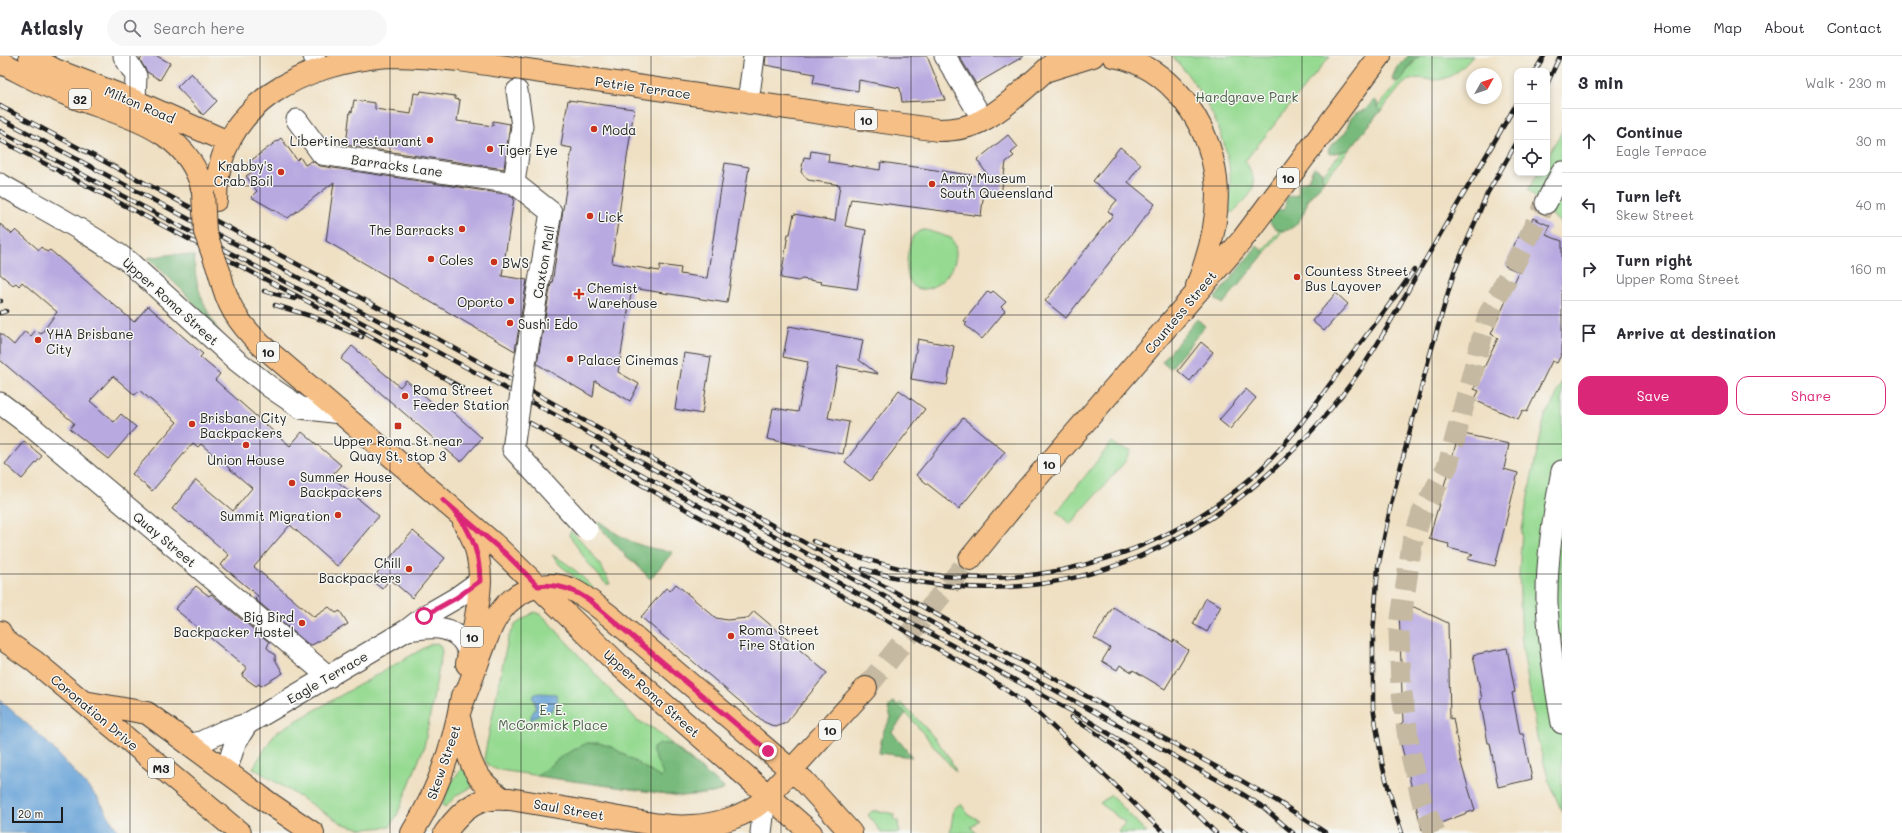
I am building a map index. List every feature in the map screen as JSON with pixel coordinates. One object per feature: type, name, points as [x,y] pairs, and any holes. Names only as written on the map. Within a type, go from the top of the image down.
[{"type":"main road","name":"Milton Road","points":[[30,56],[55,70],[111,91],[228,142]]},
{"type":"main road","name":"Petrie Terrace","points":[[228,142],[239,123],[255,106],[317,63],[390,56],[556,65],[748,103],[928,130],[957,129],[983,120],[1004,106],[1062,56]]},
{"type":"main road","points":[[1043,72],[1093,56]]},
{"type":"main road","points":[[1113,56],[1132,60],[1146,67],[1175,90],[1196,118],[1213,161],[1216,194],[1213,228],[1204,268],[1192,298]]},
{"type":"main road","name":"Countess Street","points":[[970,559],[1021,496],[1242,240],[1380,56]]},
{"type":"main road","name":"Milton Road","points":[[0,62],[66,94],[128,116],[150,126],[174,143],[186,155],[210,196],[204,232],[220,274]]},
{"type":"main road","name":"10","points":[[210,196],[218,177],[228,142]]},
{"type":"main road","name":"Upper Roma Street","points":[[220,274],[227,301],[241,324],[271,355],[506,554],[619,665],[767,797],[811,833]]},
{"type":"main road","name":"Skew Street","points":[[412,833],[429,804],[442,775],[459,713],[480,581],[478,555],[469,531],[461,519],[443,500]]},
{"type":"main road","points":[[538,586],[554,585],[566,588],[589,600],[792,771],[813,790],[851,833]]},
{"type":"main road","name":"Skew Street","points":[[459,713],[494,621],[503,608],[514,598],[528,589],[538,586]]},
{"type":"main road","name":"Coronation Drive","points":[[1,637],[34,661],[240,833]]},
{"type":"main road","name":"10","points":[[767,797],[866,688]]},
{"type":"main road","points":[[83,702],[147,714],[269,803],[313,833]]},
{"type":"main road","points":[[459,713],[474,771],[483,783],[503,798]]},
{"type":"main road","name":"Saul Street","points":[[445,833],[458,816],[470,806],[480,802],[503,798],[694,830],[698,826],[723,821],[747,812],[767,797]]},
{"type":"street","points":[[111,91],[122,73],[116,56]]},
{"type":"street","points":[[124,56],[136,76],[135,101]]},
{"type":"street","points":[[748,103],[754,56]]},
{"type":"street","points":[[945,56],[983,120]]},
{"type":"street","points":[[514,183],[522,126],[518,91]]},
{"type":"street","name":"Barracks Lane","points":[[297,120],[322,154],[514,183]]},
{"type":"street","points":[[1546,203],[1562,172]]},
{"type":"street","name":"Caxton Mall","points":[[514,183],[551,212],[526,358],[513,449],[587,530]]},
{"type":"street","name":"Upper Roma Street","points":[[0,184],[76,226],[108,246],[128,261],[237,361],[284,397],[301,408],[340,413]]},
{"type":"street","name":"Quay Street","points":[[0,403],[33,428],[328,677]]},
{"type":"street","points":[[1562,471],[1555,506],[1549,555],[1547,603],[1554,680],[1562,723]]},
{"type":"street","name":"Eagle Terrace","points":[[190,744],[201,742],[224,731],[247,724],[407,630],[424,616],[456,598],[480,581]]},
{"type":"street","name":"Eagle Terrace","points":[[407,630],[435,627],[446,629],[458,636],[465,644],[469,656]]},
{"type":"street","name":"Eagle Terrace","points":[[226,772],[235,742],[247,724]]},
{"type":"street","points":[[761,833],[767,797]]},
{"type":"green space","name":"Hardgrave Park","points":[[1172,56],[1330,56],[1245,161],[1250,170],[1254,184],[1249,195],[1232,213],[1229,211],[1229,165],[1221,136],[1200,93],[1182,67]]},
{"type":"green space","points":[[1408,56],[1420,56],[1411,64],[1400,81],[1393,81],[1392,78],[1397,67]]},
{"type":"green space","points":[[1419,56],[1473,56],[1461,69],[1451,76],[1434,80],[1414,79],[1402,85],[1257,262],[1255,260]]},
{"type":"green space","points":[[1374,100],[1377,102],[1378,107],[1381,110],[1349,150],[1330,154],[1328,152],[1329,148],[1345,133],[1351,118],[1356,113],[1365,110]]},
{"type":"green space","points":[[1562,131],[1562,225],[1528,190],[1536,176],[1550,176],[1550,152]]},
{"type":"green space","points":[[1314,167],[1322,172],[1324,181],[1307,200],[1307,204],[1299,221],[1289,229],[1284,231],[1278,230],[1268,219],[1273,211],[1285,209],[1286,197],[1297,195],[1299,191],[1298,184],[1308,180]]},
{"type":"green space","points":[[926,230],[951,238],[956,252],[953,266],[945,278],[934,286],[922,289],[912,285],[907,272],[911,241],[916,233]]},
{"type":"green space","points":[[1257,246],[1265,253],[1223,304],[1215,298]]},
{"type":"green space","points":[[174,254],[194,256],[197,281],[203,302],[226,342],[183,291],[148,258]]},
{"type":"green space","points":[[1197,319],[1205,326],[1170,369],[1162,362]]},
{"type":"green space","points":[[1562,380],[1562,812],[1549,781],[1537,737],[1522,644],[1519,574],[1522,530],[1545,416],[1553,404]]},
{"type":"green space","points":[[1112,442],[1120,448],[1131,450],[1124,463],[1070,524],[1057,512]]},
{"type":"green space","points":[[600,522],[634,543],[673,552],[650,579],[626,556],[596,523]]},
{"type":"green space","points":[[571,531],[594,556],[610,584],[606,584],[588,563],[569,535]]},
{"type":"green space","points":[[552,555],[573,568],[601,596],[599,597],[560,565]]},
{"type":"green space","name":"E. E. McCormick Place","points":[[534,612],[542,615],[637,720],[654,729],[724,788],[723,790],[712,793],[681,796],[506,771],[494,768],[488,764],[485,758],[485,753],[508,638],[515,625]]},
{"type":"green space","points":[[436,643],[440,645],[442,652],[424,747],[398,813],[390,827],[362,829],[343,824],[253,768],[275,733],[431,644]]},
{"type":"green space","points":[[893,702],[906,713],[892,732],[912,757],[879,753],[883,732],[891,718],[888,708]]},
{"type":"green space","points":[[900,703],[915,716],[940,745],[953,764],[956,772],[906,713],[897,706]]},
{"type":"green space","points":[[587,743],[599,743],[612,747],[661,778],[663,774],[653,753],[653,748],[659,744],[670,744],[724,788],[723,790],[712,793],[681,796],[537,776],[562,756]]},
{"type":"green space","points":[[463,766],[475,785],[456,796],[445,807],[442,805],[451,783]]},
{"type":"green space","points":[[1111,795],[1147,833],[1120,833],[1119,831],[1125,823],[1100,803]]},
{"type":"green space","points":[[961,804],[968,814],[979,820],[971,827],[976,833],[950,833],[954,808]]},
{"type":"green space","points":[[872,811],[895,814],[894,820],[898,821],[899,833],[882,833],[868,815]]},
{"type":"water","points":[[535,694],[556,694],[558,700],[551,711],[542,713],[531,720],[531,716],[536,707],[533,697]]},
{"type":"water","points":[[0,700],[47,742],[98,798],[119,833],[0,833]]},
{"type":"building","points":[[143,56],[157,56],[170,63],[160,80],[147,72],[140,60]]},
{"type":"building","points":[[766,56],[927,56],[945,100],[902,102],[900,88],[859,80],[858,91],[813,83],[815,74],[765,65]]},
{"type":"building","points":[[959,56],[1024,56],[976,84]]},
{"type":"building","points":[[191,73],[217,101],[203,115],[177,87]]},
{"type":"building","points":[[421,91],[455,96],[455,99],[460,100],[457,121],[493,126],[493,121],[510,124],[504,169],[346,145],[350,111],[352,112],[354,100],[375,103],[375,109],[411,114],[414,93],[420,94]]},
{"type":"building","points":[[568,100],[634,109],[612,263],[659,271],[660,265],[681,268],[680,274],[707,278],[725,163],[749,167],[727,303],[632,288],[618,372],[639,384],[630,401],[595,381],[593,397],[537,364],[551,283],[552,284],[572,148],[561,146]]},
{"type":"building","points":[[1008,135],[1018,147],[1011,153],[1014,156],[1006,162],[1001,194],[984,191],[981,216],[851,199],[845,226],[866,230],[857,289],[821,284],[822,282],[802,279],[798,281],[781,278],[788,234],[790,234],[794,214],[835,221],[840,185],[808,180],[801,172],[804,157],[810,158],[811,151],[829,154],[828,162],[880,170],[881,162],[990,178],[977,160]]},
{"type":"building","name":"Coles","points":[[281,138],[297,160],[300,157],[305,165],[312,161],[320,166],[505,194],[514,198],[502,276],[527,280],[515,351],[326,241],[334,182],[288,218],[251,197],[257,191],[246,176],[255,170],[249,162]]},
{"type":"building","points":[[1120,147],[1141,164],[1128,182],[1155,204],[1066,318],[1045,301],[1113,215],[1108,211],[1117,200],[1093,181]]},
{"type":"building","points":[[1533,218],[1550,226],[1546,235],[1562,241],[1562,353],[1557,363],[1552,361],[1527,412],[1523,410],[1518,419],[1474,400],[1479,391],[1474,389],[1498,338],[1491,334],[1519,272],[1505,266],[1519,234],[1523,236]]},
{"type":"building","points":[[0,224],[12,234],[16,230],[39,250],[41,247],[47,252],[50,250],[134,322],[148,306],[203,354],[200,357],[220,374],[215,380],[290,446],[302,432],[341,465],[331,476],[379,516],[337,566],[290,525],[254,567],[314,617],[329,607],[336,613],[340,611],[348,624],[312,645],[308,644],[255,599],[258,596],[221,565],[229,555],[191,522],[190,523],[172,509],[196,480],[233,511],[252,488],[201,444],[198,447],[193,443],[152,491],[132,474],[177,422],[139,390],[135,395],[113,376],[90,401],[114,422],[121,414],[136,427],[108,459],[70,429],[74,423],[0,360],[0,333],[14,345],[25,331],[31,336],[36,330],[41,334],[57,312],[22,282],[19,286],[16,283],[13,285],[0,274]]},
{"type":"building","points":[[988,291],[991,293],[993,291],[1006,302],[1001,307],[1005,311],[982,339],[965,325],[967,323],[964,321]]},
{"type":"building","points":[[1336,293],[1348,304],[1324,331],[1312,321]]},
{"type":"building","points":[[789,326],[863,340],[859,360],[878,374],[838,366],[828,418],[849,422],[843,454],[767,439],[773,408],[798,412],[808,362],[783,357]]},
{"type":"building","points":[[918,339],[954,346],[947,385],[911,379]]},
{"type":"building","points":[[1201,342],[1213,352],[1190,381],[1178,371]]},
{"type":"building","name":"Roma Street Feeder Station","points":[[352,346],[400,387],[406,380],[441,410],[445,405],[482,438],[461,462],[341,359]]},
{"type":"building","points":[[684,353],[711,357],[702,414],[675,409]]},
{"type":"building","points":[[1246,389],[1256,398],[1230,429],[1219,420]]},
{"type":"building","points":[[899,390],[925,409],[870,481],[845,462]]},
{"type":"building","points":[[963,418],[1005,452],[959,509],[916,475]]},
{"type":"building","points":[[1459,433],[1509,444],[1504,469],[1518,473],[1495,566],[1467,559],[1473,554],[1448,548],[1449,544],[1429,539]]},
{"type":"building","points":[[24,441],[42,456],[22,479],[5,464]]},
{"type":"building","name":"Chill Backpackers","points":[[413,531],[445,558],[412,598],[390,579],[382,589],[371,580]]},
{"type":"building","points":[[676,584],[716,618],[727,620],[748,618],[754,611],[827,673],[786,723],[776,727],[764,722],[641,617],[666,588],[670,591]]},
{"type":"building","points":[[196,586],[209,596],[211,594],[269,642],[267,648],[275,655],[275,659],[283,673],[261,686],[259,684],[256,686],[242,676],[247,668],[175,609]]},
{"type":"building","points":[[1206,598],[1221,606],[1207,632],[1193,624]]},
{"type":"building","points":[[1113,607],[1173,642],[1174,640],[1188,650],[1165,689],[1133,670],[1132,672],[1120,665],[1117,670],[1102,661],[1110,648],[1094,638]]},
{"type":"building","points":[[1399,607],[1414,607],[1448,623],[1450,719],[1453,718],[1461,763],[1475,810],[1422,830],[1397,727],[1403,722]]},
{"type":"building","points":[[1507,648],[1515,692],[1512,693],[1520,734],[1523,734],[1532,779],[1498,787],[1490,743],[1488,743],[1480,699],[1482,699],[1473,655]]},
{"type":"tunnel","points":[[1435,833],[1422,801],[1410,751],[1401,687],[1399,632],[1412,544],[1422,513],[1448,465],[1488,315],[1546,203]]},
{"type":"tunnel","points":[[866,688],[970,559]]},
{"type":"railway","points":[[1537,68],[1544,56]]},
{"type":"railway","points":[[1550,78],[1560,56]]},
{"type":"railway","points":[[863,569],[936,584],[1007,587],[1074,578],[1138,557],[1197,527],[1253,487],[1305,438],[1352,382],[1380,339],[1516,104]]},
{"type":"railway","points":[[0,106],[438,339],[741,508],[1235,777],[1277,801],[1326,833]]},
{"type":"railway","points":[[0,118],[559,417],[1236,790],[1263,807],[1293,833]]},
{"type":"railway","points":[[0,131],[425,356]]},
{"type":"railway","points":[[0,140],[320,308],[462,388]]},
{"type":"railway","points":[[1402,833],[1383,768],[1373,707],[1373,634],[1378,567],[1391,504],[1409,434],[1454,272],[1487,194],[1514,147]]},
{"type":"railway","points":[[813,541],[861,558],[910,571],[944,576],[985,578],[1027,575],[1068,569],[1108,558],[1146,544],[1183,525],[1218,503],[1251,478],[1275,454],[1308,415],[1414,270]]},
{"type":"railway","points":[[264,291],[295,299]]},
{"type":"railway","points":[[275,305],[314,317],[362,337]]},
{"type":"railway","points":[[0,313],[6,311]]},
{"type":"railway","points":[[530,423],[985,675],[1037,712],[1164,833]]},
{"type":"railway","points":[[592,447],[1084,718],[1132,748],[1247,833]]},
{"type":"railway","points":[[1071,717],[1147,770],[1200,816],[1216,833]]},
{"type":"place","name":"Moda","points":[[594,129]]},
{"type":"place","name":"Libertine restaurant","points":[[430,140]]},
{"type":"place","name":"Tiger Eye","points":[[490,149]]},
{"type":"place","name":"Krabby's Crab Boil","points":[[281,172]]},
{"type":"place","name":"Army Museum South Queensland","points":[[932,184]]},
{"type":"place","name":"Lick","points":[[590,216]]},
{"type":"place","name":"The Barracks","points":[[462,229]]},
{"type":"place","name":"Coles","points":[[431,259]]},
{"type":"place","name":"BWS","points":[[494,262]]},
{"type":"place","name":"Countess Street Bus Layover","points":[[1297,277]]},
{"type":"place","name":"Chemist Warehouse","points":[[579,294]]},
{"type":"place","name":"Oporto","points":[[511,301]]},
{"type":"place","name":"Sushi Edo","points":[[510,323]]},
{"type":"place","name":"YHA Brisbane City","points":[[38,340]]},
{"type":"place","name":"Palace Cinemas","points":[[570,359]]},
{"type":"place","name":"Roma Street Feeder Station","points":[[405,396]]},
{"type":"place","name":"Brisbane City Backpackers","points":[[192,424]]},
{"type":"place","name":"Upper Roma St near Quay St, stop 3","points":[[398,426]]},
{"type":"place","name":"Union House","points":[[246,445]]},
{"type":"place","name":"Summer House Backpackers","points":[[292,483]]},
{"type":"place","name":"Summit Migration","points":[[338,515]]},
{"type":"place","name":"Chill Backpackers","points":[[409,569]]},
{"type":"place","name":"Big Bird Backpacker Hostel","points":[[302,623]]},
{"type":"place","name":"Roma Street Fire Station","points":[[731,636]]},
{"type":"route","points":[[424,616],[456,598],[480,581],[480,563],[476,546],[461,519],[443,500],[506,554],[538,586],[554,585],[566,588],[589,600],[768,751]]}]
